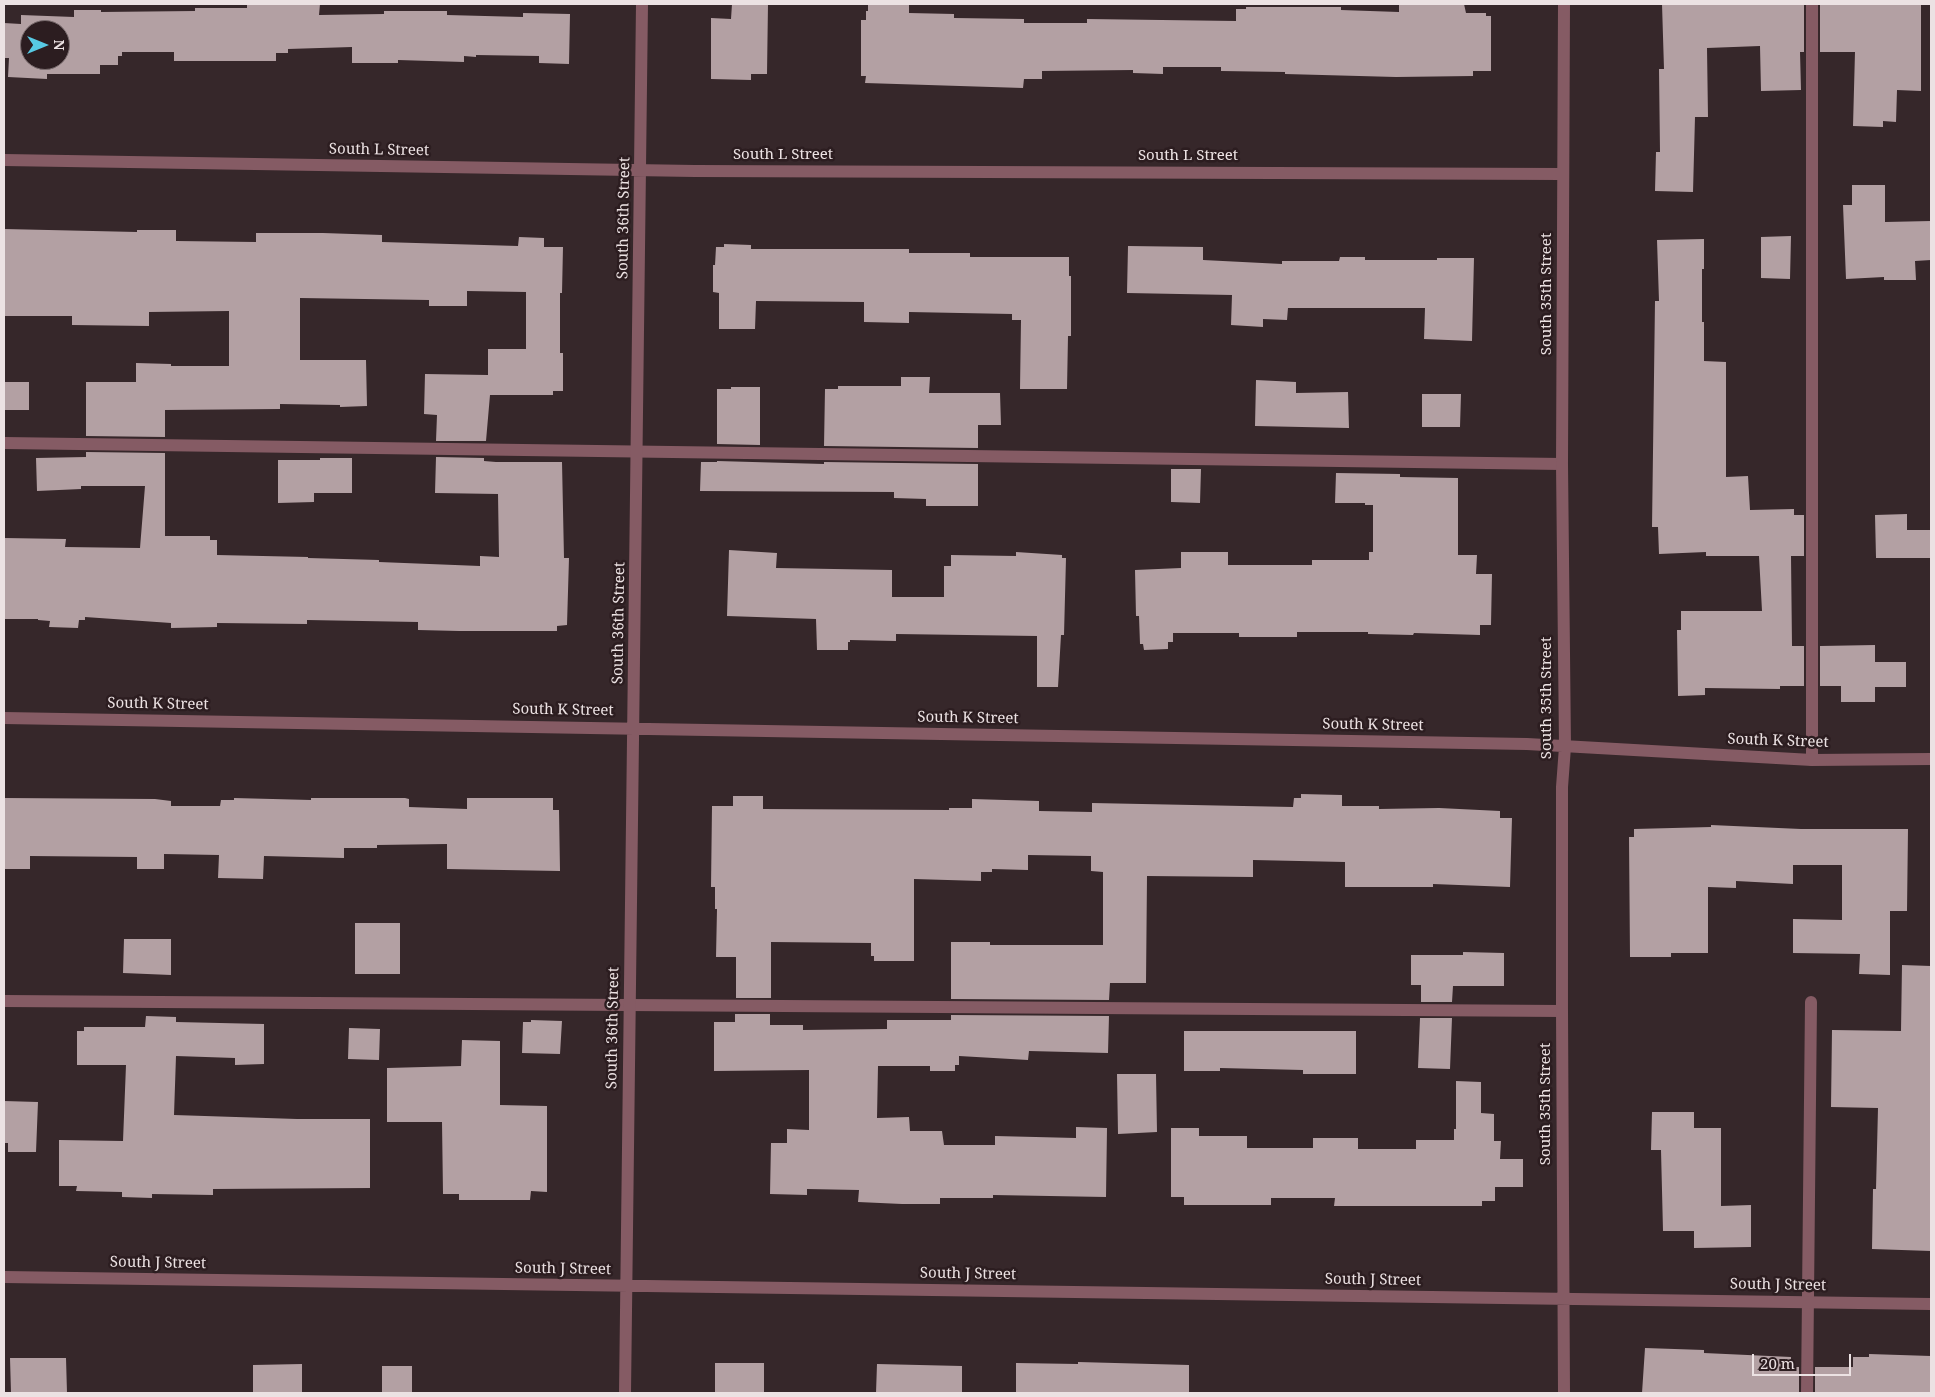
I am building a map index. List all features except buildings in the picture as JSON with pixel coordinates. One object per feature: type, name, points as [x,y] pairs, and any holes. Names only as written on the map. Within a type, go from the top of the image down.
[{"type":"street","name":"South 36th Street","points":[[625,1393],[642,4]]},
{"type":"street","name":"South 35th Street","points":[[1564,4],[1562,464],[1565,747],[1562,787],[1562,1298],[1564,1393]]},
{"type":"street","points":[[1812,4],[1812,760]]},
{"type":"street","name":"South L Street","points":[[4,160],[641,170],[1563,174]]},
{"type":"street","points":[[4,443],[1562,464]]},
{"type":"street","name":"South K Street","points":[[4,718],[1527,744],[1812,760],[1931,760]]},
{"type":"street","points":[[4,1001],[1562,1011]]},
{"type":"street","points":[[1807,1393],[1811,1002]]},
{"type":"street","name":"South J Street","points":[[4,1277],[1931,1304]]}]
